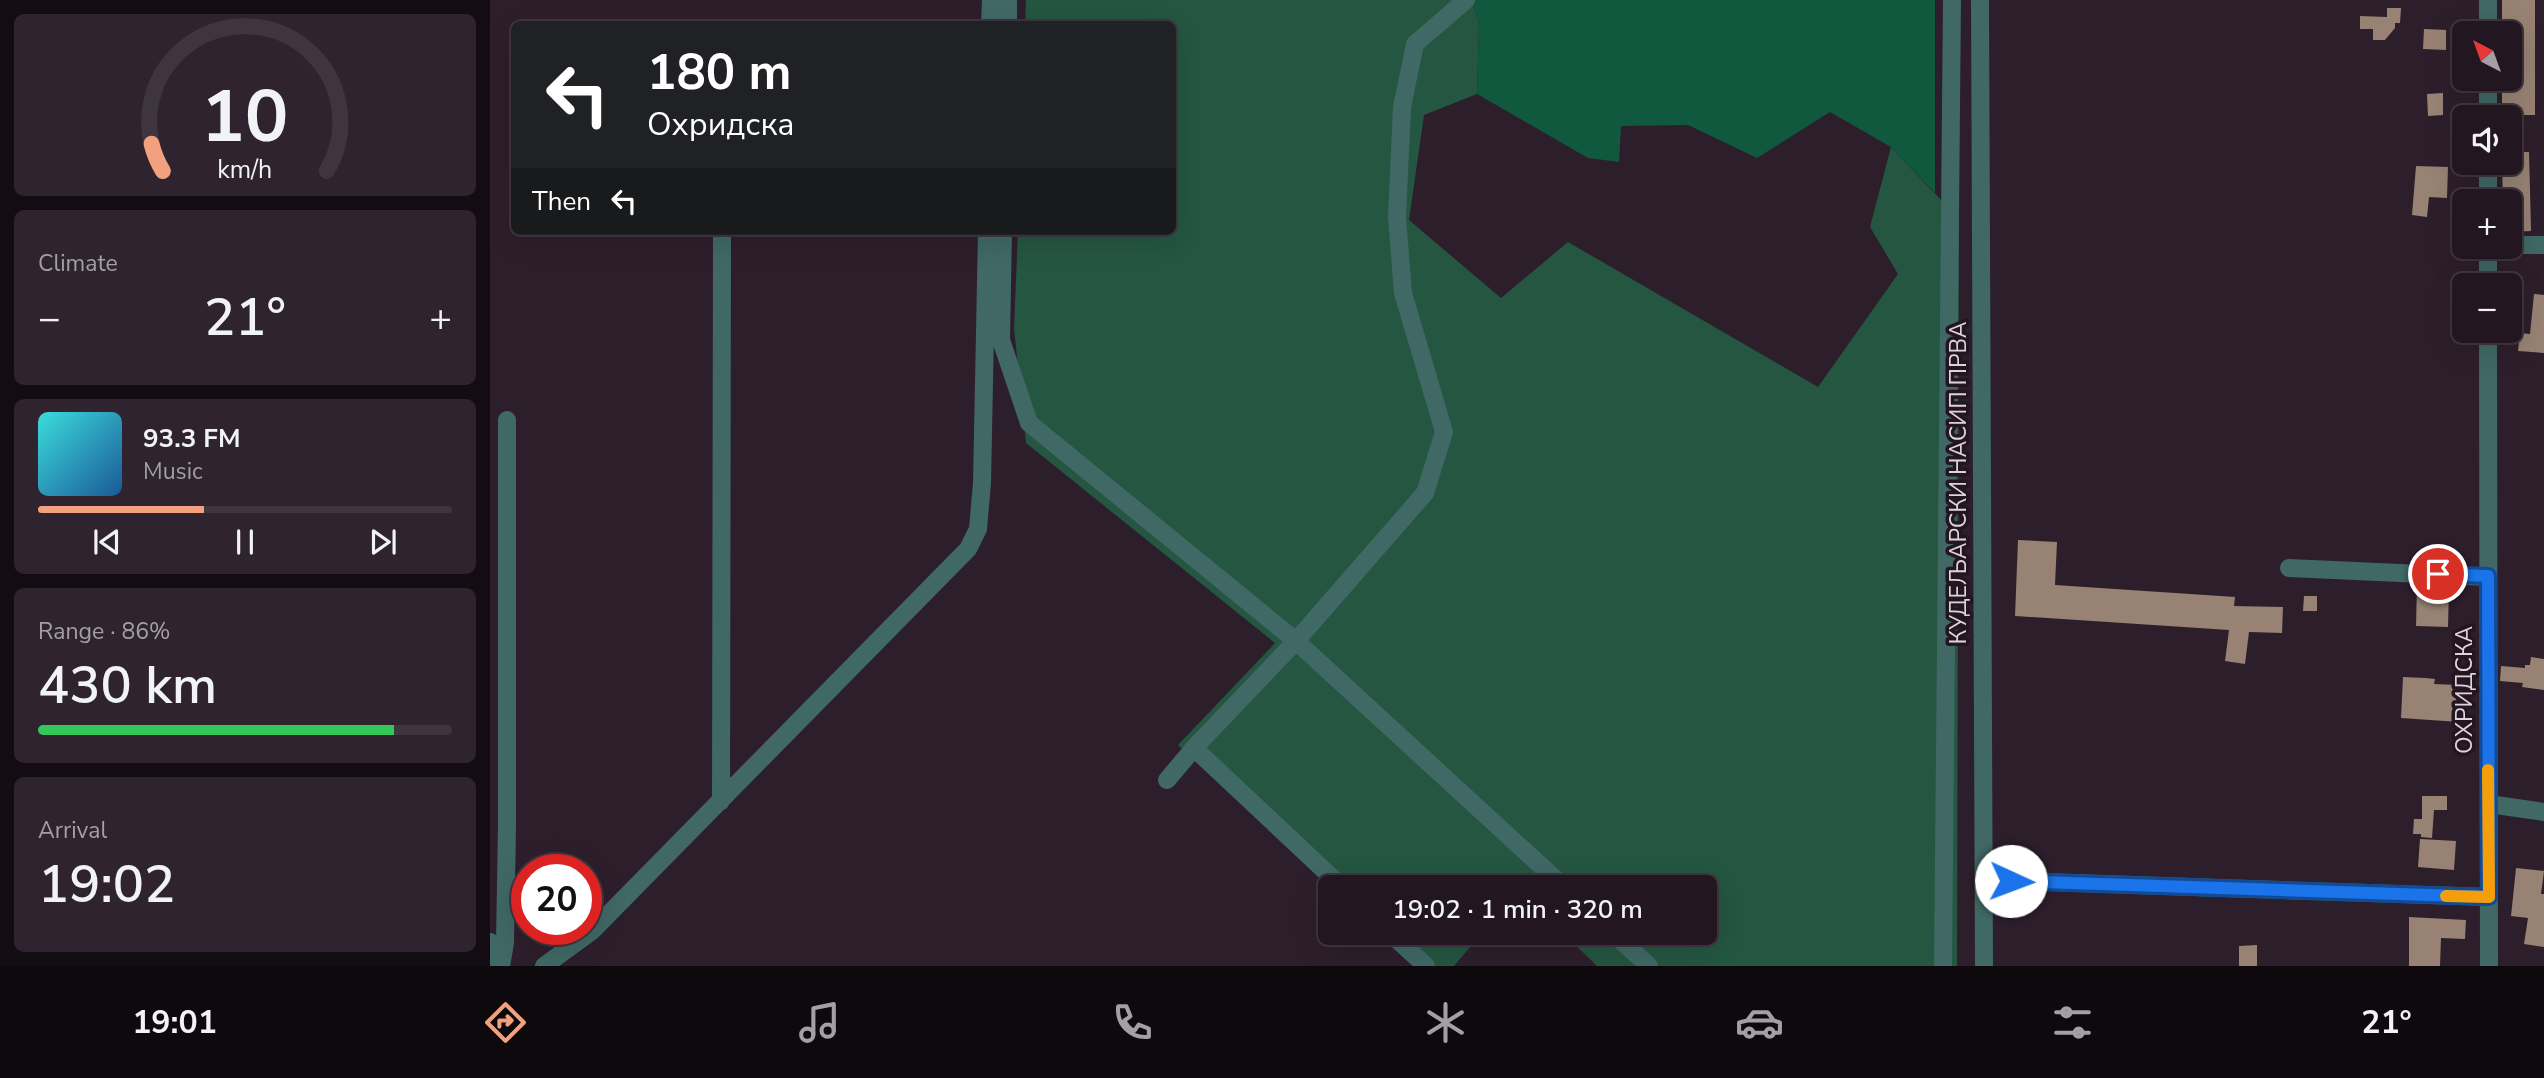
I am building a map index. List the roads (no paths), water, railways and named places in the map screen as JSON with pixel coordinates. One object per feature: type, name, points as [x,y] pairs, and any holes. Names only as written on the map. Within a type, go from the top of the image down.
[{"type":"street","points":[[990,21],[991,0]]},
{"type":"street","points":[[1008,0],[1008,21]]},
{"type":"street","points":[[1167,780],[1296,640],[1425,493],[1444,432],[1404,293],[1397,217],[1402,107],[1415,44],[1466,0]]},
{"type":"street","points":[[1943,966],[1952,0]]},
{"type":"street","name":"КУДЕЉАРСКИ НАСИП ПРВА","points":[[1980,0],[1984,966]]},
{"type":"street","points":[[2488,0],[2488,21]]},
{"type":"street","points":[[721,801],[722,235]]},
{"type":"street","points":[[544,966],[592,931],[968,549],[978,529],[982,483],[986,235]]},
{"type":"street","points":[[1003,235],[1001,340],[1029,423],[1296,640],[1551,875]]},
{"type":"street","points":[[2522,245],[2544,245]]},
{"type":"street","name":"ОХРИДСКА","points":[[2488,343],[2489,966]]},
{"type":"street","points":[[499,966],[505,943],[507,825],[507,420]]},
{"type":"street","points":[[2289,568],[2488,576]]},
{"type":"street","points":[[1194,748],[1329,875]]},
{"type":"street","points":[[2489,804],[2544,812]]},
{"type":"street","points":[[1984,880],[2489,897]]},
{"type":"street","points":[[490,942],[499,966]]},
{"type":"street","points":[[1403,945],[1426,966]]},
{"type":"street","points":[[1626,945],[1649,966]]}]
